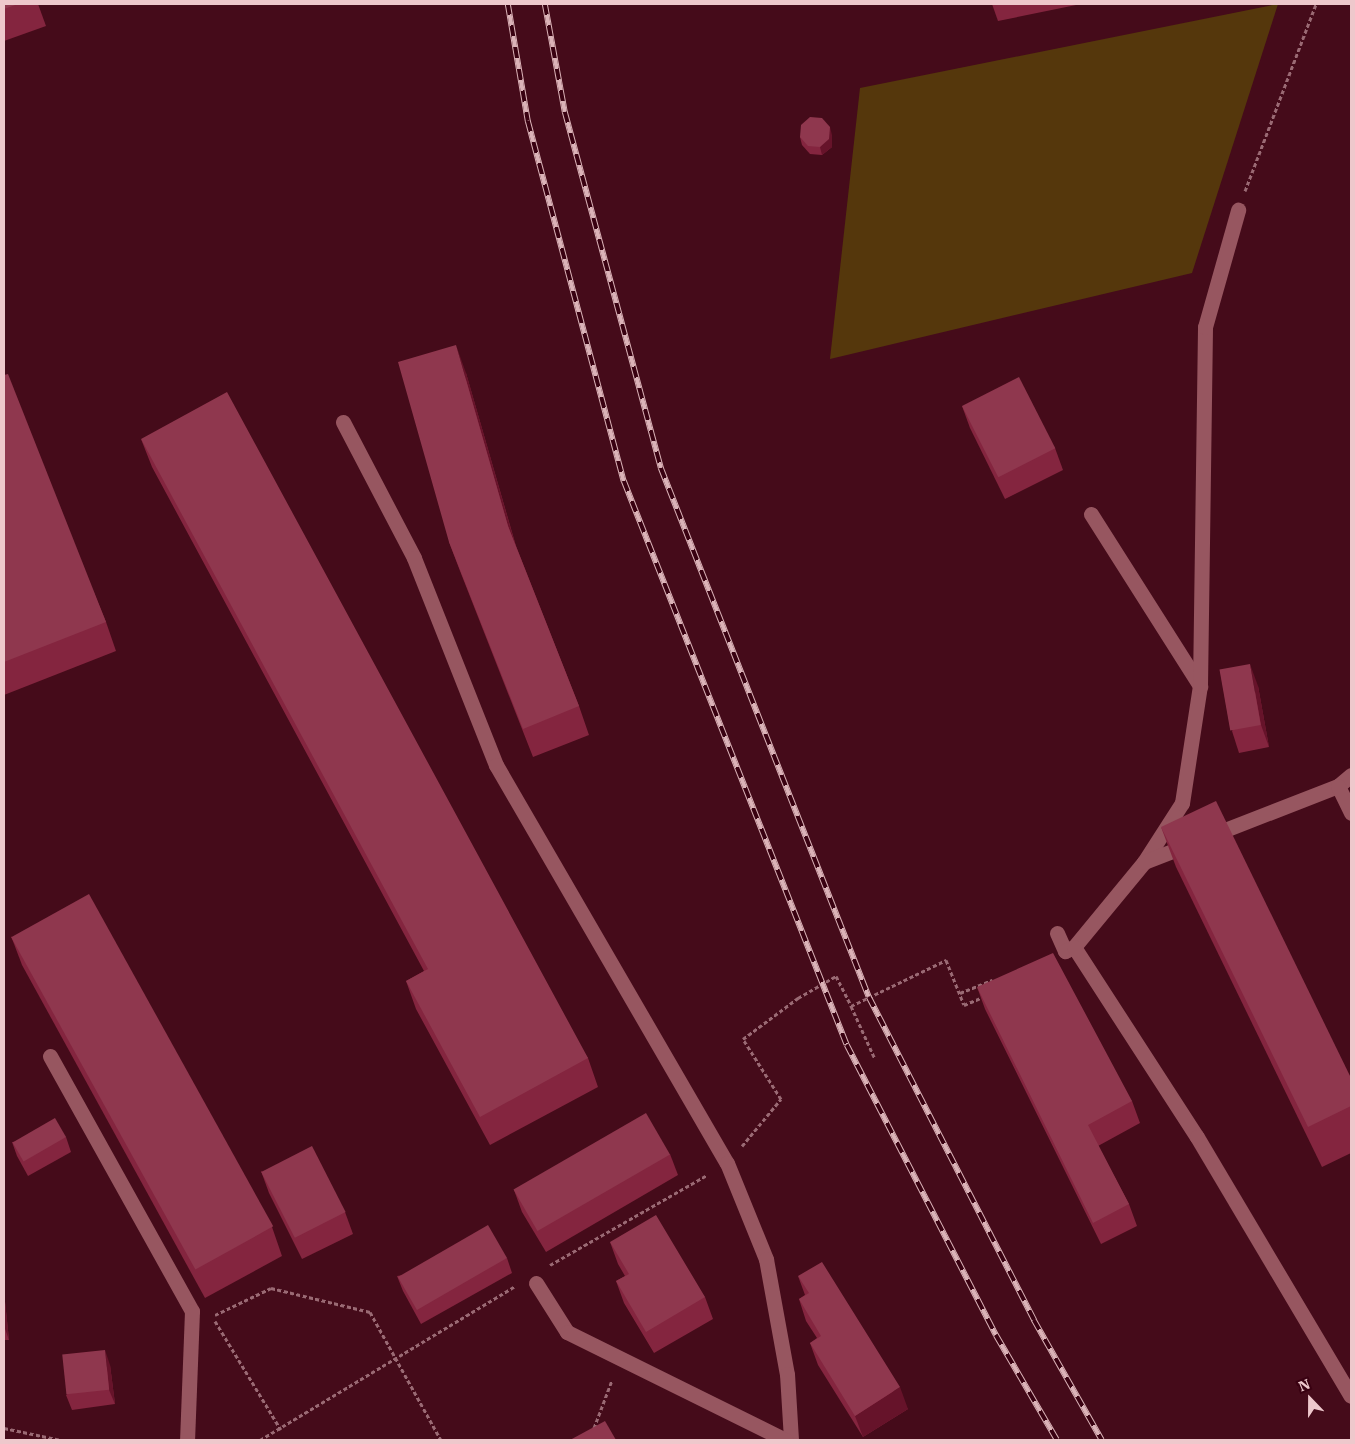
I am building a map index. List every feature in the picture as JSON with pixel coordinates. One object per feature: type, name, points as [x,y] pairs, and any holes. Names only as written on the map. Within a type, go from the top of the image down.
[{"type":"street","points":[[1057,934],[1065,951],[1074,947],[1144,862],[1182,803],[1200,686],[1205,327],[1238,210]]},
{"type":"street","points":[[343,422],[414,558],[496,764],[727,1163],[766,1259],[781,1333],[791,1440]]},
{"type":"street","points":[[1091,514],[1200,686]]},
{"type":"street","points":[[1144,862],[1338,786],[1351,775]]},
{"type":"street","points":[[1338,786],[1351,813]]},
{"type":"street","points":[[1074,947],[1197,1137],[1351,1396]]},
{"type":"street","points":[[50,1056],[192,1310],[187,1440]]},
{"type":"street","points":[[536,1283],[567,1332],[786,1440]]},
{"type":"path","points":[[1238,210],[1316,4]]},
{"type":"path","points":[[851,1006],[946,960],[964,1005],[989,994]]},
{"type":"path","points":[[781,1099],[743,1039],[836,976],[875,1059]]},
{"type":"path","points":[[960,993],[1002,976]]},
{"type":"path","points":[[192,1310],[212,1316],[271,1288],[370,1312],[441,1440]]},
{"type":"path","points":[[212,1316],[281,1430]]},
{"type":"path","points":[[592,1431],[621,1359]]},
{"type":"path","points":[[4,1428],[61,1440]]},
{"type":"shaded area","points":[[1278,4],[1192,273],[830,359],[860,88]]},
{"type":"building","points":[[4,4],[18,4],[4,9]]},
{"type":"building","points":[[810,117],[822,118],[830,127],[829,139],[820,147],[808,146],[800,137],[801,125]]},
{"type":"building","points":[[456,345],[508,526],[579,706],[523,729],[449,542],[398,362]]},
{"type":"building","points":[[8,374],[106,622],[4,662],[4,375]]},
{"type":"building","points":[[1019,377],[1055,448],[998,477],[962,406]]},
{"type":"building","points":[[227,392],[588,1058],[480,1117],[406,981],[428,969],[141,439]]},
{"type":"building","points":[[1250,664],[1261,725],[1230,730],[1219,669]]},
{"type":"building","points":[[1216,801],[1351,1078],[1351,1106],[1308,1127],[1161,827]]},
{"type":"building","points":[[89,894],[273,1226],[195,1270],[11,937]]},
{"type":"building","points":[[1053,953],[1132,1101],[1088,1125],[1129,1204],[1093,1223],[977,987]]},
{"type":"building","points":[[646,1113],[670,1155],[537,1231],[513,1190]]},
{"type":"building","points":[[55,1118],[66,1137],[24,1162],[13,1142]]},
{"type":"building","points":[[312,1146],[346,1212],[295,1238],[261,1172]]},
{"type":"building","points":[[656,1215],[705,1297],[646,1332],[616,1281],[629,1274],[610,1242]]},
{"type":"building","points":[[488,1225],[507,1258],[417,1310],[398,1277]]},
{"type":"building","points":[[822,1262],[900,1387],[855,1416],[810,1343],[821,1336],[799,1299],[809,1293],[798,1276]]},
{"type":"building","points":[[105,1350],[109,1390],[66,1394],[62,1354]]},
{"type":"building","points":[[605,1421],[616,1440],[570,1440]]},
{"type":"railway","points":[[508,4],[528,121],[624,481],[847,1045],[996,1335],[1057,1440]]},
{"type":"railway","points":[[545,4],[565,112],[661,468],[869,997],[1034,1320],[1102,1440]]}]
